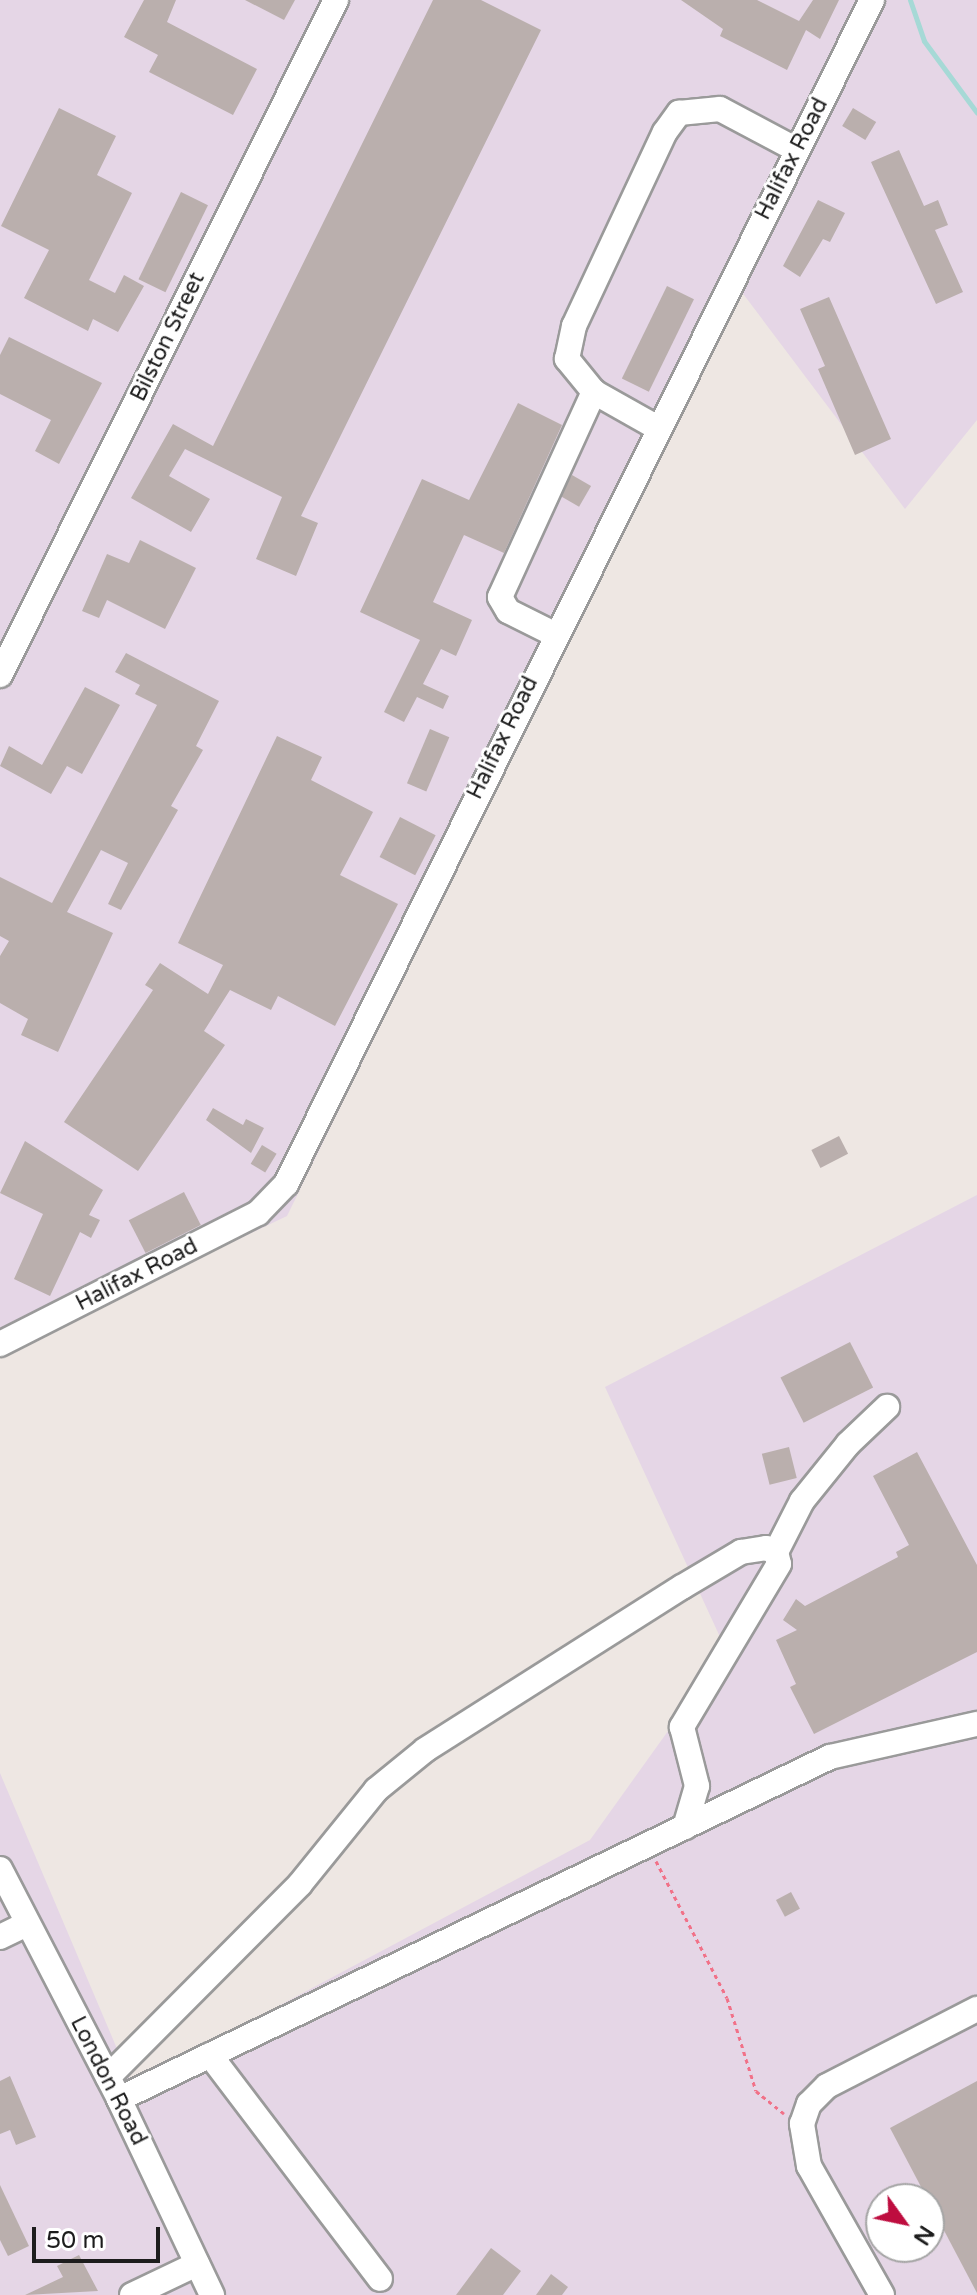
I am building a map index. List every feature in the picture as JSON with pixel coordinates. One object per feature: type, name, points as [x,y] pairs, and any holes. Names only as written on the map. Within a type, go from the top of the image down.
[{"type":"street","name":"Bilston Street","points":[[0,675],[336,0]]},
{"type":"street","name":"Halifax Road","points":[[0,1344],[274,1200],[872,0]]},
{"type":"street","points":[[658,428],[594,392],[567,359],[574,326],[665,132],[679,113],[720,109],[797,150]]},
{"type":"street","points":[[554,634],[508,611],[500,597],[594,392]]},
{"type":"street","points":[[685,1827],[697,1786],[682,1727],[770,1582],[779,1564],[776,1552],[802,1501],[848,1444],[887,1407]]},
{"type":"street","points":[[108,2077],[300,1884],[376,1790],[425,1750],[741,1552],[766,1548],[776,1552]]},
{"type":"street","points":[[119,2099],[830,1757],[977,1724]]},
{"type":"street","name":"London Road","points":[[0,1869],[119,2099],[212,2295]]},
{"type":"street","points":[[0,1937],[27,1924]]},
{"type":"street","points":[[882,2295],[809,2166],[802,2124],[809,2104],[827,2086],[977,2009]]},
{"type":"street","points":[[210,2055],[380,2279]]},
{"type":"street","points":[[132,2295],[197,2264]]},
{"type":"path","points":[[648,1845],[727,1998],[756,2091],[777,2111],[802,2124]]},
{"type":"shaded area","points":[[0,0],[977,0],[977,420],[905,509],[741,291],[287,1216],[0,1353]]},
{"type":"shaded area","points":[[977,1195],[977,2295],[0,2295],[0,1773],[132,2084],[590,1840],[726,1650],[605,1387]]},
{"type":"building","points":[[144,0],[176,0],[167,22],[257,69],[233,115],[149,72],[158,55],[124,37]]},
{"type":"building","points":[[245,0],[295,0],[284,20]]},
{"type":"building","points":[[433,0],[481,0],[541,30],[301,516],[318,523],[296,576],[256,559],[282,497],[185,449],[169,476],[210,499],[191,532],[131,498],[173,424],[213,446]]},
{"type":"building","points":[[681,0],[757,0],[799,21],[813,0],[839,0],[820,39],[806,30],[787,70],[720,36],[723,29]]},
{"type":"building","points":[[59,108],[116,136],[97,175],[132,193],[89,280],[115,293],[124,275],[144,286],[118,332],[93,319],[88,331],[24,298],[49,250],[1,226]]},
{"type":"building","points":[[853,108],[876,122],[865,140],[842,126]]},
{"type":"building","points":[[899,150],[924,206],[938,200],[948,225],[935,230],[963,292],[936,304],[871,162]]},
{"type":"building","points":[[181,192],[208,205],[165,292],[138,279]]},
{"type":"building","points":[[818,200],[845,213],[830,242],[823,239],[800,277],[783,266]]},
{"type":"building","points":[[667,286],[694,299],[649,392],[622,379]]},
{"type":"building","points":[[829,297],[891,439],[855,455],[818,369],[825,366],[800,309]]},
{"type":"building","points":[[9,337],[102,383],[59,464],[35,451],[51,420],[0,394],[0,355]]},
{"type":"building","points":[[518,403],[562,425],[504,553],[464,535],[433,602],[472,620],[456,656],[441,649],[423,684],[449,696],[443,709],[417,697],[404,722],[384,712],[420,640],[360,612],[422,479],[469,500]]},
{"type":"building","points":[[572,475],[591,486],[579,507],[560,496]]},
{"type":"building","points":[[140,540],[196,568],[165,629],[107,600],[99,618],[82,611],[107,554],[129,563]]},
{"type":"building","points":[[126,653],[219,701],[196,746],[203,750],[171,806],[178,810],[121,910],[108,904],[128,863],[101,850],[67,912],[113,933],[58,1052],[21,1035],[28,1019],[0,1003],[0,956],[9,941],[0,936],[0,877],[52,903],[157,705],[135,694],[140,685],[115,672]]},
{"type":"building","points":[[85,687],[120,705],[82,774],[67,766],[51,794],[0,766],[9,746],[42,765]]},
{"type":"building","points":[[430,729],[449,737],[426,792],[407,783]]},
{"type":"building","points":[[277,736],[322,757],[311,780],[373,812],[340,875],[398,904],[335,1026],[278,996],[271,1010],[230,990],[204,1031],[225,1045],[138,1171],[64,1122],[153,990],[145,985],[160,963],[208,994],[223,965],[178,943]]},
{"type":"building","points":[[400,817],[436,835],[415,875],[380,857]]},
{"type":"building","points":[[213,1108],[243,1125],[246,1119],[264,1128],[251,1153],[206,1120]]},
{"type":"building","points":[[839,1136],[848,1154],[820,1168],[811,1150]]},
{"type":"building","points":[[25,1141],[103,1190],[89,1215],[100,1220],[91,1238],[80,1232],[50,1296],[14,1279],[43,1214],[0,1193]]},
{"type":"building","points":[[262,1145],[277,1154],[265,1173],[251,1164]]},
{"type":"building","points":[[184,1192],[201,1225],[146,1253],[129,1220]]},
{"type":"building","points":[[850,1342],[873,1387],[804,1423],[781,1377]]},
{"type":"building","points":[[789,1447],[797,1478],[770,1485],[762,1454]]},
{"type":"building","points":[[917,1452],[977,1565],[977,1652],[814,1734],[790,1687],[796,1684],[776,1640],[797,1630],[783,1620],[796,1599],[805,1606],[898,1557],[896,1552],[909,1545],[873,1476]]},
{"type":"building","points":[[791,1892],[800,1909],[785,1917],[776,1900]]},
{"type":"building","points":[[10,2076],[36,2137],[16,2145],[10,2130],[0,2134],[0,2081]]},
{"type":"building","points":[[977,2081],[977,2293],[945,2232],[945,2183],[919,2183],[890,2128]]},
{"type":"building","points":[[0,2185],[29,2246],[8,2256],[0,2240]]},
{"type":"building","points":[[491,2248],[521,2271],[503,2295],[456,2295]]},
{"type":"building","points":[[79,2255],[98,2291],[25,2295],[63,2277],[57,2266]]},
{"type":"building","points":[[551,2274],[568,2287],[562,2295],[536,2295]]},
{"type":"waterway","points":[[910,0],[924,41],[977,113]]}]
